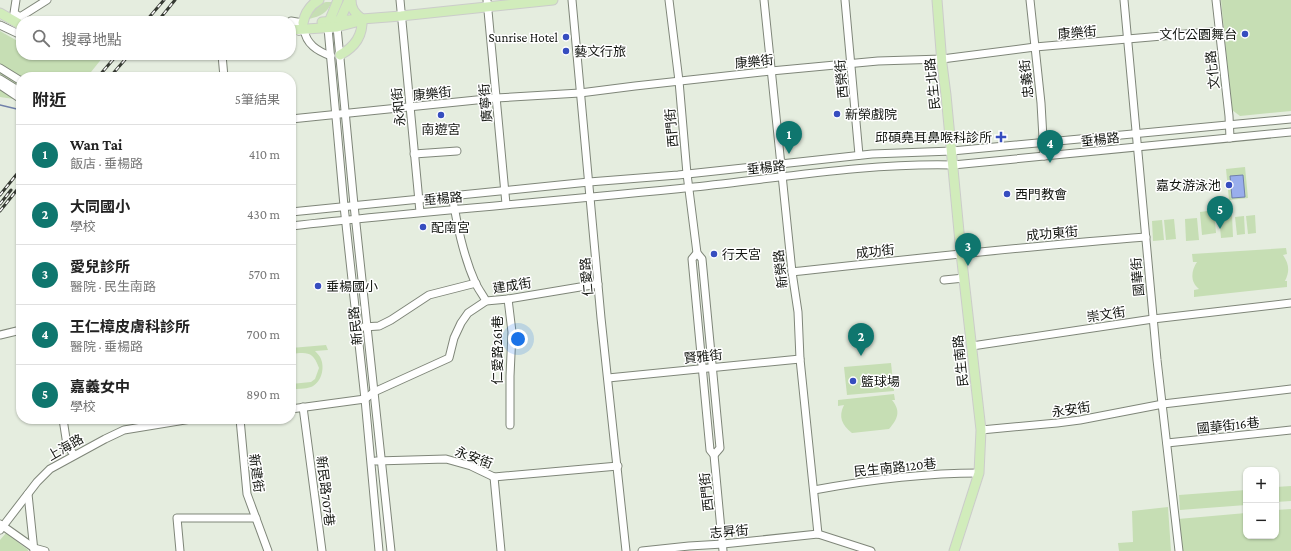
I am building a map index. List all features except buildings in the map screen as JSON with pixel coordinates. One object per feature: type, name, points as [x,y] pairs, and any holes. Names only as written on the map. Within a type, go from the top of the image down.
[{"type":"main road","points":[[296,26],[313,4],[319,0]]},
{"type":"main road","points":[[334,25],[338,0]]},
{"type":"main road","points":[[334,25],[350,0]]},
{"type":"main road","points":[[350,0],[351,6],[356,15],[362,18],[401,16],[487,4],[553,0]]},
{"type":"main road","name":"民生北路","points":[[937,0],[953,165]]},
{"type":"main road","points":[[0,13],[16,22]]},
{"type":"main road","points":[[296,27],[334,25],[356,22],[362,18]]},
{"type":"main road","points":[[336,55],[350,48],[358,39],[362,30],[362,18]]},
{"type":"main road","points":[[0,20],[16,28]]},
{"type":"main road","name":"民生南路","points":[[953,165],[961,253],[981,430],[979,473],[954,551]]},
{"type":"street","points":[[16,0],[14,13],[18,16]]},
{"type":"street","points":[[22,16],[47,0]]},
{"type":"street","name":"永和街","points":[[400,0],[420,212]]},
{"type":"street","name":"仁愛路","points":[[572,0],[588,182],[626,551]]},
{"type":"street","name":"西門街","points":[[669,0],[679,81],[687,174],[697,253],[702,259],[713,367],[720,448],[714,455]]},
{"type":"street","name":"新榮路","points":[[764,0],[792,272],[798,312],[800,359],[818,534]]},
{"type":"street","name":"西榮街","points":[[846,0],[859,155]]},
{"type":"street","name":"忠義街","points":[[1030,0],[1041,102],[1044,156]]},
{"type":"street","name":"國華街","points":[[1124,0],[1153,319],[1179,551]]},
{"type":"street","name":"文化路","points":[[1216,0],[1230,138]]},
{"type":"street","name":"廣寧街","points":[[487,4],[506,204]]},
{"type":"street","points":[[0,8],[16,18]]},
{"type":"street","points":[[0,25],[16,33]]},
{"type":"street","name":"新民路","points":[[334,25],[337,114],[344,206],[365,399],[379,551]]},
{"type":"street","points":[[296,28],[312,46],[323,53],[336,55]]},
{"type":"street","name":"康樂街","points":[[296,118],[496,98],[580,93],[771,71],[878,61],[942,59],[1035,47],[1220,31]]},
{"type":"street","name":"新民路","points":[[336,55],[345,114],[391,551]]},
{"type":"street","points":[[222,60],[224,72]]},
{"type":"street","points":[[0,68],[16,78]]},
{"type":"street","points":[[0,73],[16,83]]},
{"type":"street","points":[[0,79],[16,89]]},
{"type":"street","points":[[0,85],[16,96]]},
{"type":"street","name":"垂楊路","points":[[296,211],[419,198],[687,174],[859,155],[952,151],[1291,118]]},
{"type":"street","name":"垂楊路","points":[[296,225],[420,212],[689,188],[870,167],[953,165],[1291,132]]},
{"type":"street","points":[[414,154],[457,151]]},
{"type":"street","points":[[452,195],[464,247],[476,283],[486,301]]},
{"type":"street","name":"成功東街","points":[[961,253],[1146,237]]},
{"type":"street","name":"西門街","points":[[697,253],[692,259],[710,450],[714,455],[723,547]]},
{"type":"street","name":"成功街","points":[[792,272],[961,253]]},
{"type":"street","points":[[944,280],[964,278]]},
{"type":"street","points":[[357,328],[379,326],[391,320],[429,295],[476,283]]},
{"type":"street","name":"建成街","points":[[374,392],[449,358],[454,338],[468,313],[486,301],[508,299],[598,284]]},
{"type":"street","name":"仁愛路261巷","points":[[508,299],[512,332],[510,425]]},
{"type":"street","name":"崇文街","points":[[972,346],[1153,319],[1291,303]]},
{"type":"street","points":[[0,335],[16,331]]},
{"type":"street","name":"賢雅街","points":[[608,378],[800,359]]},
{"type":"street","name":"永安街","points":[[981,430],[1080,420],[1162,404],[1274,390],[1291,390]]},
{"type":"street","points":[[296,408],[365,399],[374,392]]},
{"type":"street","name":"新民路707巷","points":[[303,407],[322,551]]},
{"type":"street","points":[[64,424],[66,445],[74,455]]},
{"type":"street","name":"上海路","points":[[1,527],[50,468],[124,430],[161,424]]},
{"type":"street","name":"新建街","points":[[240,424],[247,494],[268,551]]},
{"type":"street","name":"國華街16巷","points":[[1167,443],[1291,430]]},
{"type":"street","name":"永安街","points":[[370,461],[446,459],[471,466],[494,477],[618,466]]},
{"type":"street","name":"民生南路120巷","points":[[814,490],[864,481],[949,473],[979,473]]},
{"type":"street","points":[[494,477],[501,551]]},
{"type":"street","points":[[28,494],[34,550]]},
{"type":"street","points":[[180,551],[177,518],[256,518]]},
{"type":"street","points":[[1,527],[34,550],[45,551]]},
{"type":"street","points":[[818,534],[871,551]]},
{"type":"street","name":"志昇街","points":[[642,551],[723,547],[818,534]]},
{"type":"green space","points":[[1221,0],[1291,0],[1291,111],[1240,116],[1232,110]]},
{"type":"green space","points":[[332,2],[326,11],[309,19],[310,11],[319,4]]},
{"type":"green space","points":[[0,31],[16,40],[16,60],[101,60],[91,72],[16,72],[16,99],[0,97]]},
{"type":"green space","points":[[1245,167],[1248,198],[1229,200],[1226,169]]},
{"type":"green space","points":[[1214,210],[1216,233],[1202,235],[1200,212]]},
{"type":"green space","points":[[1232,215],[1233,237],[1221,238],[1219,216]]},
{"type":"green space","points":[[1255,215],[1256,233],[1248,234],[1246,216]]},
{"type":"green space","points":[[1244,216],[1245,234],[1237,235],[1235,217]]},
{"type":"green space","points":[[1197,218],[1199,240],[1186,241],[1185,219]]},
{"type":"green space","points":[[1174,219],[1176,239],[1166,240],[1164,220]]},
{"type":"green space","points":[[1162,220],[1164,240],[1153,241],[1152,221]]},
{"type":"green space","points":[[1286,248],[1287,254],[1283,255],[1287,261],[1288,268],[1288,274],[1285,281],[1287,281],[1287,287],[1194,297],[1194,290],[1199,289],[1194,283],[1192,276],[1197,262],[1193,262],[1192,254]]},
{"type":"green space","points":[[326,345],[328,350],[315,351],[321,358],[323,367],[320,379],[309,388],[296,389],[296,384],[311,382],[315,379],[319,368],[317,362],[309,354],[296,354],[296,348]]},
{"type":"green space","points":[[891,363],[894,391],[847,395],[844,367]]},
{"type":"green space","points":[[894,394],[895,400],[892,400],[897,408],[897,415],[895,422],[889,429],[852,433],[843,424],[841,413],[844,405],[838,406],[838,400]]},
{"type":"green space","points":[[1291,486],[1291,501],[1279,502],[1279,487]]},
{"type":"green space","points":[[1243,490],[1243,505],[1180,510],[1179,495]]},
{"type":"green space","points":[[1168,507],[1171,551],[1119,551],[1118,543],[1133,542],[1132,511]]},
{"type":"green space","points":[[1291,509],[1291,551],[1183,551],[1178,519],[1243,513],[1243,539],[1279,539],[1279,510]]},
{"type":"green space","points":[[6,533],[28,551],[0,551],[0,540]]},
{"type":"water","points":[[1243,175],[1245,197],[1232,198],[1230,176]]},
{"type":"waterway","points":[[0,105],[16,109]]},
{"type":"railway","points":[[150,16],[164,0]]},
{"type":"railway","points":[[162,16],[175,0]]},
{"type":"railway","points":[[102,72],[113,60]]},
{"type":"railway","points":[[114,72],[125,60]]},
{"type":"railway","points":[[0,195],[16,175]]},
{"type":"railway","points":[[0,204],[11,190]]},
{"type":"railway","points":[[0,211],[16,191]]},
{"type":"place","name":"文化公園舞台","points":[[1245,34]]},
{"type":"place","name":"Sunrise Hotel","points":[[566,37]]},
{"type":"place","name":"藝文行旅","points":[[566,51]]},
{"type":"place","name":"新榮戲院","points":[[837,114]]},
{"type":"place","name":"南遊宮","points":[[441,115]]},
{"type":"place","name":"邱碩堯耳鼻喉科診所","points":[[1001,137]]},
{"type":"place","name":"Wan Tai","points":[[789,154]]},
{"type":"place","name":"王仁樟皮膚科診所","points":[[1050,163]]},
{"type":"place","name":"嘉女游泳池","points":[[1229,185]]},
{"type":"place","name":"西門教會","points":[[1007,194]]},
{"type":"place","name":"配南宮","points":[[423,227]]},
{"type":"place","name":"嘉義女中","points":[[1220,229]]},
{"type":"place","name":"行天宮","points":[[714,254]]},
{"type":"place","name":"愛兒診所","points":[[968,266]]},
{"type":"place","name":"垂楊國小","points":[[318,286]]},
{"type":"place","name":"大同國小","points":[[861,356]]},
{"type":"place","name":"籃球場","points":[[853,381]]}]
